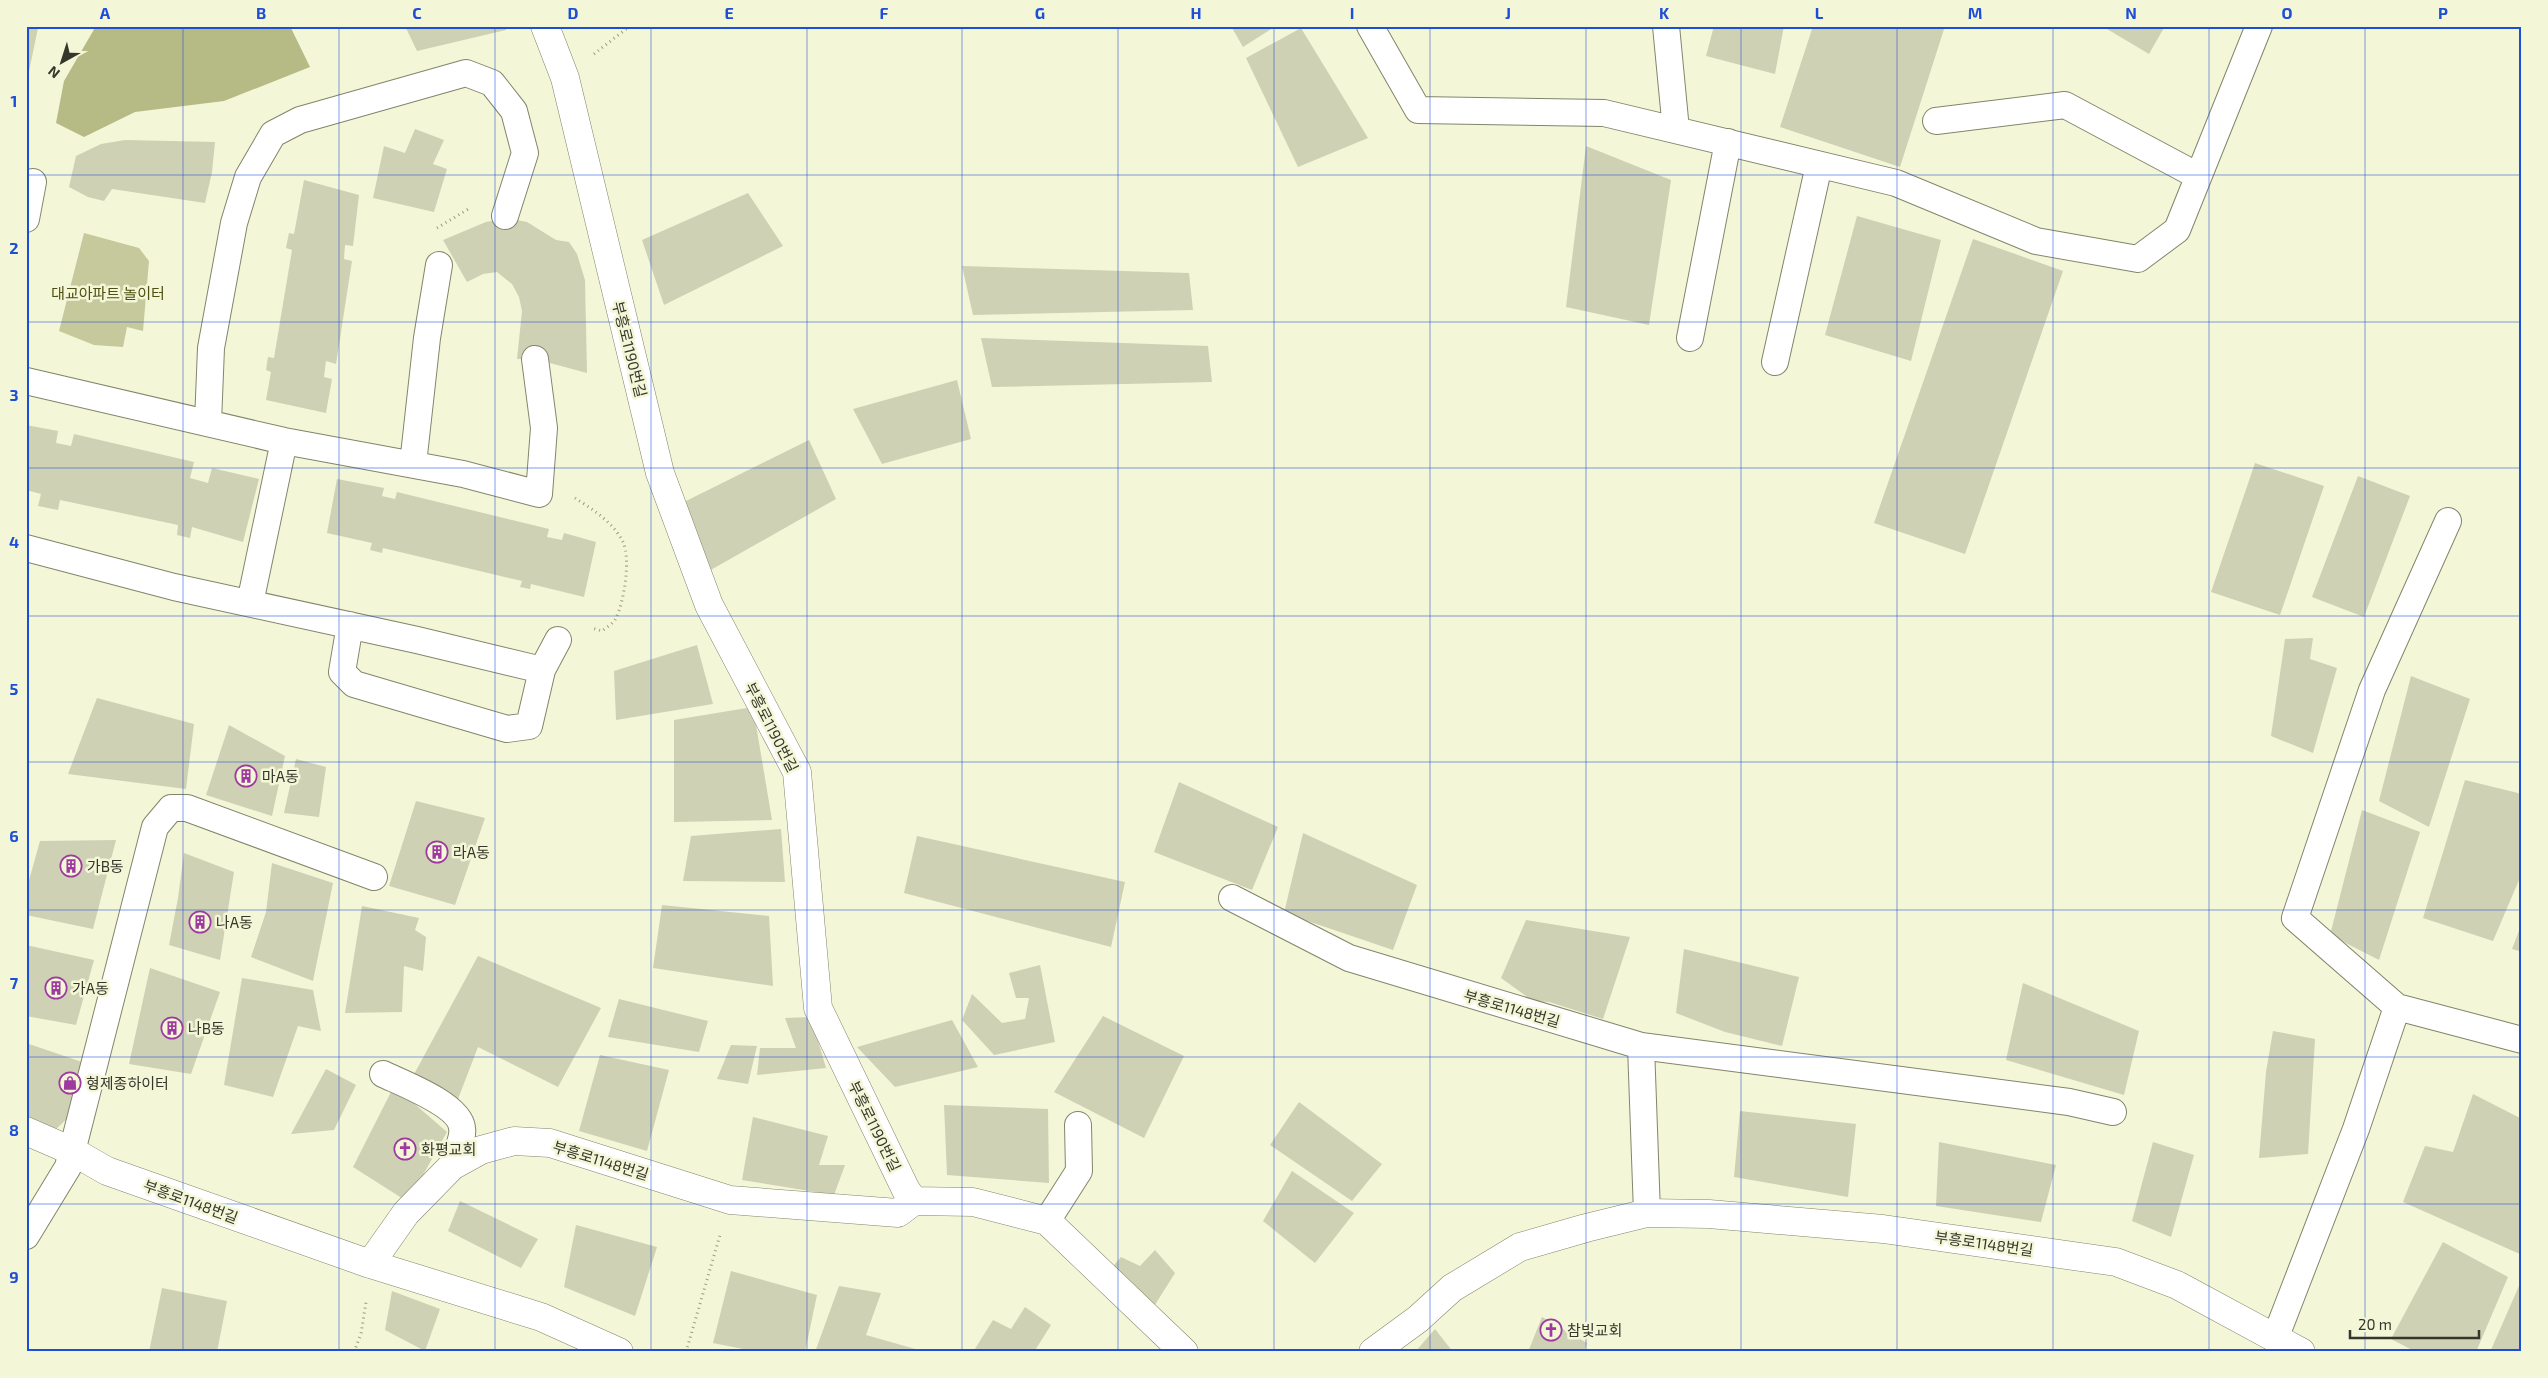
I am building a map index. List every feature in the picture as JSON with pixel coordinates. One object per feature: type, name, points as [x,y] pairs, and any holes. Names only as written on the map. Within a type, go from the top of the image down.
[{"type":"street","name":"부흥로1190번길","points":[[545,26],[564,78],[660,473],[709,605],[797,772],[818,1008],[906,1190],[914,1201]]},
{"type":"street","name":"부흥로1148번길","points":[[26,1131],[72,1151],[107,1171],[370,1264],[541,1318],[620,1352]]},
{"type":"street","name":"부흥로1148번길","points":[[370,1264],[406,1213],[452,1166],[481,1150],[514,1141],[550,1143],[730,1200],[898,1213],[914,1201]]},
{"type":"street","points":[[914,1201],[973,1202],[1047,1221],[1184,1352]]},
{"type":"street","name":"부흥로1148번길","points":[[1373,1352],[1418,1319],[1452,1288],[1520,1247],[1647,1213],[1709,1214],[1882,1229],[2116,1262],[2177,1285],[2276,1336],[2301,1352]]},
{"type":"lane","points":[[1370,26],[1418,110],[1604,113],[1896,183],[2036,241],[2138,259],[2177,230],[2259,26]]},
{"type":"lane","points":[[1666,26],[1676,130]]},
{"type":"lane","points":[[208,422],[211,348],[234,223],[248,177],[272,134],[300,120],[466,74],[492,83],[514,111],[525,152],[508,209]]},
{"type":"lane","points":[[1936,121],[2065,105],[2198,176]]},
{"type":"lane","points":[[1690,338],[1728,142]]},
{"type":"lane","points":[[1775,362],[1819,164]]},
{"type":"lane","points":[[26,219],[33,182]]},
{"type":"lane","points":[[413,464],[427,338],[439,265]]},
{"type":"lane","points":[[26,381],[284,441],[464,474],[539,494],[544,428],[535,359]]},
{"type":"lane","points":[[250,603],[284,441]]},
{"type":"lane","points":[[2448,521],[2372,690],[2295,918],[2398,1007],[2522,1040]]},
{"type":"lane","points":[[26,548],[174,587],[350,625],[542,670]]},
{"type":"lane","points":[[350,625],[342,672],[354,684],[507,729],[529,726],[542,670],[558,640]]},
{"type":"lane","points":[[26,1236],[68,1167],[155,827],[171,808],[187,808],[374,877]]},
{"type":"lane","name":"부흥로1148번길","points":[[1232,898],[1349,958],[1641,1046],[2069,1102],[2114,1112]]},
{"type":"lane","points":[[2276,1336],[2356,1129],[2398,1007]]},
{"type":"lane","points":[[1641,1046],[1647,1213]]},
{"type":"lane","points":[[383,1074],[430,1097],[458,1116],[463,1128],[452,1166]]},
{"type":"lane","points":[[1047,1221],[1079,1171],[1078,1125]]},
{"type":"path","points":[[435,235],[436,229],[477,204],[508,209]]},
{"type":"path","points":[[541,475],[600,515],[623,542],[626,557],[625,591],[616,620],[602,631],[584,625]]},
{"type":"path","points":[[686,1352],[730,1200]]},
{"type":"path","points":[[354,1352],[361,1334],[370,1264]]},
{"type":"green space","points":[[96,26],[290,26],[310,67],[224,101],[135,112],[84,137],[56,123],[64,81]]},
{"type":"green space","name":"대교아파트 놀이터","points":[[84,233],[139,248],[149,261],[143,331],[127,327],[123,347],[94,345],[59,331]]},
{"type":"building","points":[[26,26],[38,28],[27,81],[26,81]]},
{"type":"building","points":[[405,26],[506,26],[506,30],[417,51]]},
{"type":"building","points":[[1231,26],[1276,26],[1243,47]]},
{"type":"building","points":[[1714,26],[1784,26],[1775,74],[1706,56]]},
{"type":"building","points":[[1813,26],[1945,26],[1900,167],[1780,127]]},
{"type":"building","points":[[2102,26],[2165,26],[2149,54]]},
{"type":"building","points":[[1301,28],[1368,138],[1298,167],[1246,58]]},
{"type":"building","points":[[415,129],[444,140],[433,164],[447,169],[434,212],[373,198],[384,146],[405,153]]},
{"type":"building","points":[[125,140],[215,142],[212,172],[205,203],[112,189],[104,201],[88,197],[69,187],[76,156],[101,144]]},
{"type":"building","points":[[1586,146],[1671,180],[1649,325],[1566,307]]},
{"type":"building","points":[[304,180],[359,195],[353,246],[345,245],[344,259],[352,261],[336,364],[326,361],[324,377],[332,379],[326,413],[266,400],[271,372],[266,370],[268,357],[274,358],[292,250],[286,248],[289,233],[294,234]]},
{"type":"building","points":[[748,193],[783,246],[664,305],[642,240]]},
{"type":"building","points":[[1857,216],[1941,240],[1911,361],[1825,335]]},
{"type":"building","points":[[507,218],[527,222],[556,240],[569,242],[577,254],[585,280],[587,373],[535,359],[517,359],[522,311],[519,297],[512,284],[497,272],[483,274],[467,282],[443,240],[486,222]]},
{"type":"building","points":[[1973,239],[2063,271],[1965,554],[1874,523]]},
{"type":"building","points":[[962,266],[1189,273],[1193,310],[973,315]]},
{"type":"building","points":[[981,338],[1208,346],[1212,382],[992,387]]},
{"type":"building","points":[[957,380],[971,439],[882,464],[853,409]]},
{"type":"building","points":[[26,425],[58,431],[56,443],[71,446],[74,434],[194,462],[190,478],[208,483],[212,468],[259,479],[243,542],[192,527],[190,538],[177,535],[178,525],[60,500],[58,510],[38,506],[41,494],[26,490]]},
{"type":"building","points":[[809,440],[836,499],[709,571],[684,502]]},
{"type":"building","points":[[2255,463],[2324,486],[2280,615],[2211,592]]},
{"type":"building","points":[[2358,476],[2410,496],[2364,617],[2312,597]]},
{"type":"building","points":[[337,479],[384,488],[382,496],[395,499],[397,492],[549,529],[547,537],[562,540],[564,533],[596,542],[584,597],[531,584],[530,589],[520,587],[522,581],[383,548],[382,553],[370,550],[372,543],[327,533]]},
{"type":"building","points":[[2313,638],[2310,659],[2337,668],[2313,753],[2271,736],[2285,639]]},
{"type":"building","points":[[697,645],[713,704],[616,720],[614,671]]},
{"type":"building","points":[[2411,676],[2470,699],[2429,827],[2379,801]]},
{"type":"building","points":[[97,698],[194,724],[186,789],[68,774]]},
{"type":"building","points":[[753,707],[772,820],[674,822],[674,720]]},
{"type":"building","name":"마A동","points":[[229,725],[285,756],[272,816],[206,795]]},
{"type":"building","points":[[296,759],[326,767],[319,817],[284,813]]},
{"type":"building","points":[[2465,780],[2518,793],[2522,796],[2522,873],[2493,941],[2423,918]]},
{"type":"building","points":[[1179,782],[1278,827],[1252,890],[1154,852]]},
{"type":"building","name":"라A동","points":[[416,801],[485,818],[455,905],[389,886]]},
{"type":"building","points":[[2362,810],[2420,832],[2379,960],[2330,935]]},
{"type":"building","points":[[781,829],[785,882],[683,881],[691,836]]},
{"type":"building","points":[[1303,833],[1417,885],[1393,950],[1284,913]]},
{"type":"building","points":[[917,836],[1125,882],[1111,947],[904,893]]},
{"type":"building","name":"가B동","points":[[116,840],[93,929],[26,915],[26,891],[40,841]]},
{"type":"building","name":"나A동","points":[[184,853],[234,872],[220,960],[169,945]]},
{"type":"building","points":[[272,863],[333,883],[313,981],[251,957],[266,912]]},
{"type":"building","points":[[662,905],[769,916],[773,986],[653,968]]},
{"type":"building","points":[[362,906],[419,918],[415,930],[426,937],[423,971],[404,966],[402,1012],[345,1013]]},
{"type":"building","points":[[1526,920],[1630,937],[1603,1019],[1549,1002],[1533,1001],[1501,978]]},
{"type":"building","points":[[2522,923],[2522,952],[2512,949]]},
{"type":"building","name":"가A동","points":[[26,945],[94,960],[76,1025],[26,1016]]},
{"type":"building","points":[[1684,949],[1799,977],[1782,1046],[1725,1032],[1676,1013]]},
{"type":"building","points":[[478,956],[601,1008],[558,1087],[478,1047],[458,1099],[412,1078]]},
{"type":"building","points":[[1040,965],[1055,1042],[994,1055],[962,1020],[972,994],[1002,1023],[1025,1019],[1029,998],[1016,998],[1009,973]]},
{"type":"building","name":"나B동","points":[[150,968],[220,992],[191,1074],[129,1064]]},
{"type":"building","points":[[242,978],[313,990],[321,1031],[298,1026],[273,1097],[224,1085]]},
{"type":"building","points":[[2023,983],[2139,1031],[2124,1095],[2006,1060]]},
{"type":"building","points":[[619,999],[708,1021],[699,1052],[608,1037]]},
{"type":"building","points":[[1103,1016],[1184,1056],[1144,1138],[1054,1092]]},
{"type":"building","points":[[811,1017],[826,1068],[757,1075],[760,1048],[796,1048],[785,1018]]},
{"type":"building","points":[[952,1020],[978,1067],[895,1087],[857,1047]]},
{"type":"building","points":[[2273,1031],[2315,1039],[2308,1154],[2259,1158],[2266,1072]]},
{"type":"building","points":[[26,1043],[85,1063],[71,1115],[54,1131],[26,1118]]},
{"type":"building","points":[[731,1045],[757,1046],[748,1084],[717,1079]]},
{"type":"building","points":[[600,1055],[669,1070],[647,1151],[579,1131]]},
{"type":"building","points":[[326,1069],[356,1085],[334,1130],[291,1134]]},
{"type":"building","points":[[394,1086],[447,1132],[408,1202],[353,1167]]},
{"type":"building","points":[[2473,1094],[2522,1119],[2522,1255],[2403,1202],[2425,1146],[2453,1152]]},
{"type":"building","points":[[1299,1102],[1382,1164],[1352,1201],[1270,1145]]},
{"type":"building","points":[[944,1105],[1048,1109],[1049,1183],[947,1175]]},
{"type":"building","points":[[1740,1111],[1856,1124],[1848,1197],[1734,1177]]},
{"type":"building","points":[[753,1117],[828,1136],[819,1165],[845,1165],[834,1195],[742,1180]]},
{"type":"building","points":[[1939,1142],[2056,1165],[2041,1222],[1936,1206]]},
{"type":"building","points":[[2153,1142],[2194,1155],[2171,1237],[2132,1221]]},
{"type":"building","points":[[1292,1171],[1354,1213],[1315,1263],[1263,1221]]},
{"type":"building","points":[[460,1201],[538,1239],[521,1268],[448,1231]]},
{"type":"building","points":[[576,1225],[657,1247],[635,1316],[564,1287]]},
{"type":"building","points":[[2443,1242],[2508,1277],[2476,1352],[2416,1352],[2391,1339]]},
{"type":"building","points":[[1155,1250],[1175,1273],[1153,1308],[1109,1271],[1121,1257],[1140,1266]]},
{"type":"building","points":[[731,1271],[817,1295],[805,1352],[758,1352],[713,1343]]},
{"type":"building","points":[[2522,1279],[2522,1352],[2490,1352]]},
{"type":"building","points":[[839,1286],[881,1293],[866,1335],[926,1352],[815,1352]]},
{"type":"building","points":[[162,1288],[227,1301],[217,1352],[149,1352]]},
{"type":"building","points":[[392,1291],[440,1309],[425,1351],[385,1330]]},
{"type":"building","points":[[1025,1307],[1051,1325],[1034,1352],[973,1352],[993,1320],[1011,1329]]},
{"type":"building","name":"참빛교회","points":[[1542,1317],[1587,1343],[1584,1352],[1528,1352]]},
{"type":"building","points":[[1435,1329],[1453,1352],[1415,1352]]},
{"type":"place","name":"마A동","points":[[246,776]]},
{"type":"place","name":"라A동","points":[[437,852]]},
{"type":"place","name":"가B동","points":[[71,866]]},
{"type":"place","name":"나A동","points":[[200,922]]},
{"type":"place","name":"가A동","points":[[56,988]]},
{"type":"place","name":"나B동","points":[[172,1028]]},
{"type":"place","name":"형제종하이터","points":[[70,1083]]},
{"type":"place","name":"화평교회","points":[[405,1149]]},
{"type":"place","name":"참빛교회","points":[[1551,1330]]}]
